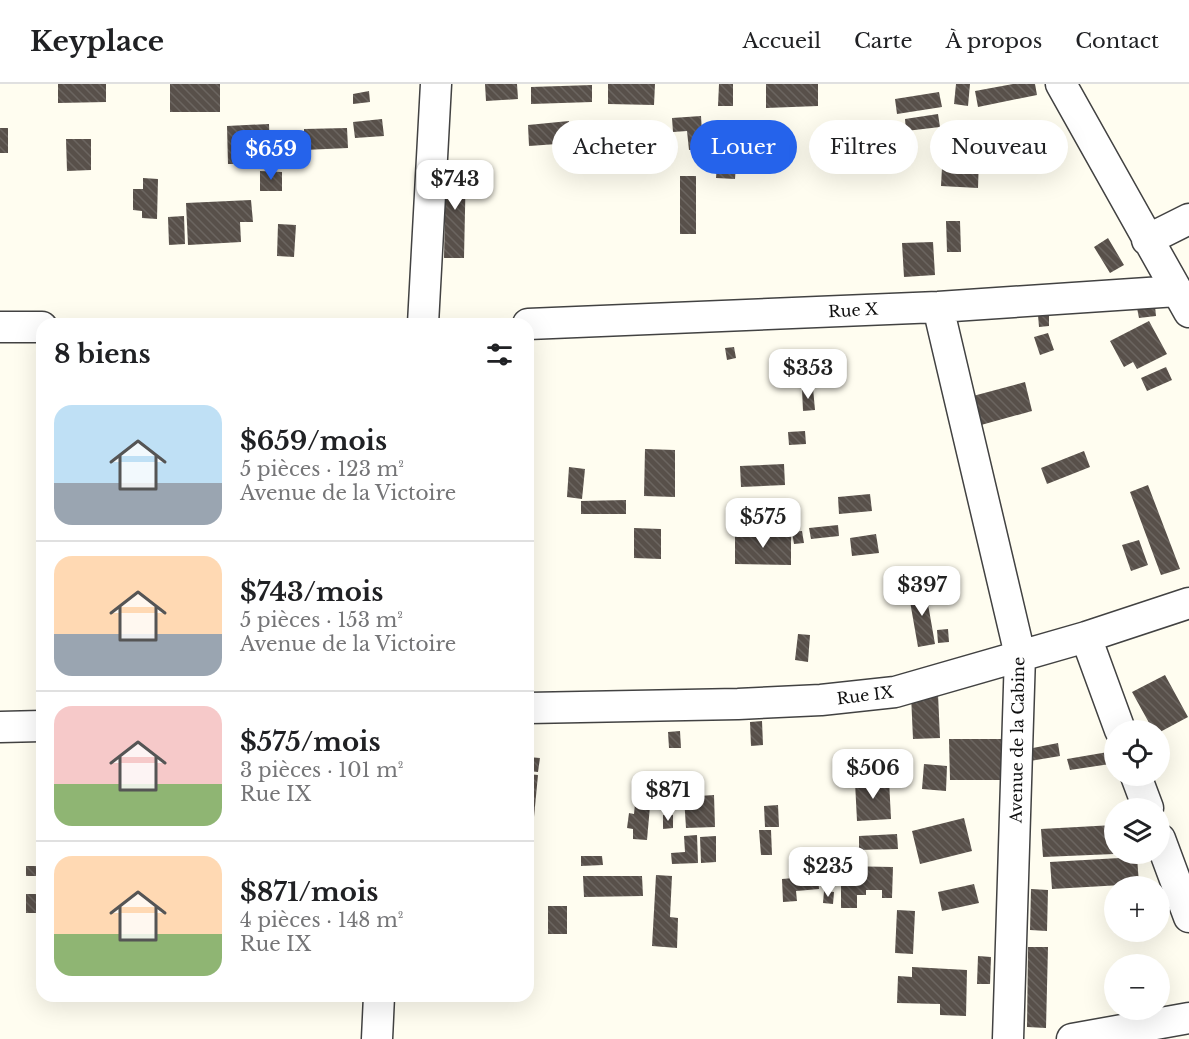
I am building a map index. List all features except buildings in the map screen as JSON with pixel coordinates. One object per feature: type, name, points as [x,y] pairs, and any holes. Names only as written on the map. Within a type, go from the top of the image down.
[{"type":"street","points":[[423,318],[436,84]]},
{"type":"street","points":[[1061,84],[1183,302]]},
{"type":"street","points":[[1147,240],[1189,219]]},
{"type":"street","name":"Rue X","points":[[534,324],[938,306],[1183,302]]},
{"type":"street","name":"Avenue de la Cabine","points":[[938,306],[1020,655],[1008,1039]]},
{"type":"street","points":[[0,327],[36,327]]},
{"type":"street","name":"Rue IX","points":[[534,708],[750,703],[884,694],[1086,637],[1189,603]]},
{"type":"street","points":[[1086,637],[1116,720]]},
{"type":"street","points":[[0,727],[36,726]]},
{"type":"street","points":[[1169,864],[1189,917]]},
{"type":"street","points":[[377,1039],[379,1002]]},
{"type":"street","points":[[1072,1039],[1189,1018]]}]
